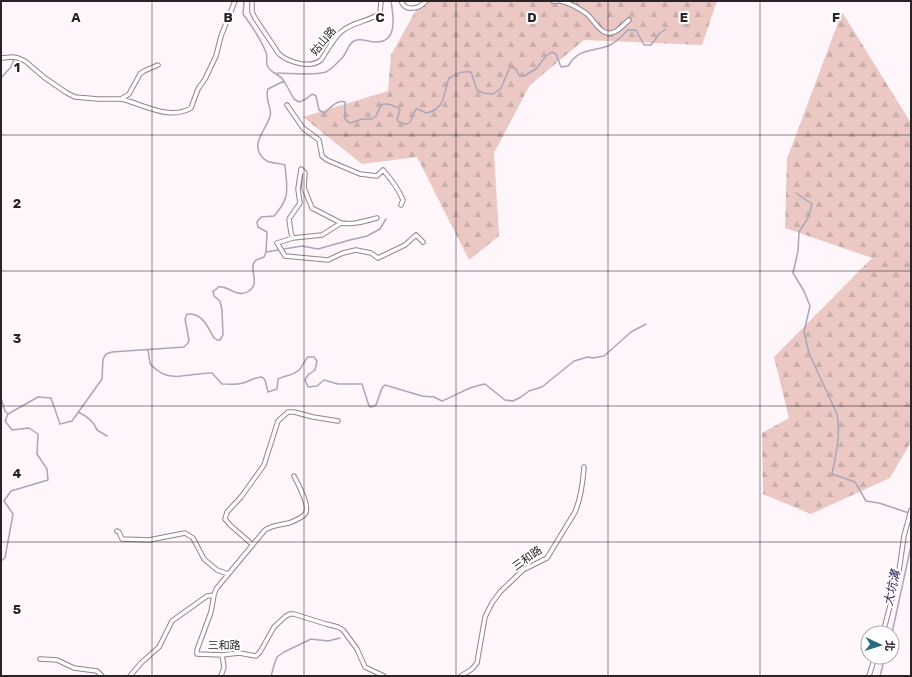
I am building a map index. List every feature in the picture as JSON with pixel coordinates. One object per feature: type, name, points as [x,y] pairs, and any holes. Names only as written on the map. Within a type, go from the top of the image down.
[{"type":"street","points":[[1,58],[13,57],[25,61],[44,78],[75,97],[121,99],[157,110],[172,113],[184,112],[191,108],[198,89],[216,56],[221,36],[235,1]]},
{"type":"street","name":"姑山路","points":[[252,1],[252,12],[255,18],[279,54],[283,58],[310,64],[317,63],[321,60],[342,31],[375,17],[380,13],[381,1]]},
{"type":"street","points":[[402,1],[402,4],[407,8],[413,8],[420,7],[426,1]]},
{"type":"street","points":[[553,1],[558,1]]},
{"type":"street","points":[[561,1],[567,2],[588,15],[596,26],[611,33],[615,32],[629,20]]},
{"type":"street","points":[[121,99],[129,94],[140,74],[158,65]]},
{"type":"street","points":[[287,106],[303,128],[319,140],[321,153],[327,160],[360,174],[376,176],[382,170],[392,180],[398,189],[403,200],[401,205]]},
{"type":"street","points":[[293,238],[289,219],[300,203],[298,189],[301,169],[305,173],[304,188],[312,208],[341,223],[353,224],[377,218]]},
{"type":"street","points":[[341,223],[322,235],[293,238],[277,243],[285,256],[328,260],[343,253],[356,250],[370,252],[378,258],[405,245],[416,235],[424,242]]},
{"type":"street","points":[[253,545],[225,519],[227,512],[241,497],[264,465],[278,421],[288,412],[294,412],[338,421]]},
{"type":"street","name":"三和路","points":[[461,676],[477,663],[485,617],[492,603],[500,592],[524,570],[547,558],[575,512],[583,483],[584,467]]},
{"type":"street","name":"三和路","points":[[294,476],[307,506],[305,515],[296,520],[271,526],[265,530],[216,589],[212,612],[197,650],[198,654],[238,652],[256,656],[260,652],[274,627],[286,616],[294,614],[338,627],[343,630],[357,648],[365,667],[384,676]]},
{"type":"street","points":[[885,625],[899,571],[904,536],[911,510]]},
{"type":"street","points":[[117,531],[122,539],[128,540],[149,540],[185,533],[193,538],[204,559],[217,570],[228,574]]},
{"type":"street","points":[[130,676],[159,647],[172,622],[207,596],[214,596]]},
{"type":"street","points":[[221,676],[224,667],[222,654]]},
{"type":"street","points":[[40,659],[57,660],[74,668],[97,671],[102,676]]},
{"type":"street","points":[[869,676],[872,665]]},
{"type":"green space","points":[[421,1],[717,1],[702,45],[584,40],[530,85],[494,153],[499,236],[469,260],[417,157],[362,164],[303,117],[388,91],[391,55]]},
{"type":"green space","points":[[842,12],[911,123],[911,442],[890,478],[811,514],[763,494],[762,433],[789,418],[774,357],[872,258],[785,228],[787,159]]},
{"type":"waterway","points":[[274,73],[308,74],[326,72],[342,58],[350,44],[354,41],[362,40],[375,42],[383,41],[388,38],[393,27],[391,1]]},
{"type":"waterway","points":[[244,2],[243,14],[256,32],[264,47],[267,54],[267,65],[284,81]]},
{"type":"waterway","points":[[1,561],[5,558],[13,514],[4,501],[11,491],[48,480],[47,469],[37,454],[38,434],[29,428],[12,430],[5,421],[8,414],[38,397],[51,398],[60,424],[72,421],[102,379],[103,359],[106,354],[112,352],[184,347],[189,340],[185,319],[187,314],[192,314],[201,318],[207,325],[214,338],[220,340],[223,335],[222,310],[220,301],[214,296],[213,291],[218,287],[222,287],[237,293],[245,293],[252,288],[254,284],[253,264],[256,260],[264,257],[266,252],[267,232],[258,227],[257,222],[261,217],[274,216],[283,203],[287,192],[285,165],[268,162],[262,157],[258,147],[258,141],[271,113],[267,97],[268,89],[284,81],[294,99],[299,102],[312,94],[316,96],[319,110],[324,113],[334,104],[342,101],[345,102],[345,119],[351,123],[362,119],[372,119],[376,116],[381,105],[391,105],[400,109],[397,120],[400,123],[407,124],[410,122],[416,109],[426,113],[437,108],[443,100],[449,78],[459,73],[471,72],[477,90],[483,93],[493,94],[501,88],[510,67],[515,68],[519,75],[524,76],[536,69],[546,56],[552,52],[556,54],[561,67],[568,66],[576,56],[581,53],[611,45],[628,30],[636,30],[644,45],[651,45],[660,33],[666,29]]},
{"type":"waterway","points":[[1,78],[11,67],[14,59]]},
{"type":"waterway","points":[[796,193],[812,204],[808,218],[799,232],[798,251],[793,273],[804,291],[810,306],[804,332],[809,353],[837,414],[838,436],[832,474],[855,482],[866,501],[879,503],[909,513]]},
{"type":"waterway","points":[[266,252],[302,246],[318,249],[367,236],[380,229],[386,219]]},
{"type":"waterway","points":[[148,350],[152,366],[163,374],[170,376],[184,376],[212,373],[222,384],[240,384],[262,377],[265,380],[268,392],[277,389],[278,379],[297,372],[308,357],[314,357],[317,361],[315,370],[308,375],[305,380],[308,387],[317,386],[324,380],[338,384],[362,384],[369,406],[371,407],[376,405],[382,388],[385,385],[422,396],[434,397],[442,401],[468,389],[485,384],[505,400],[513,401],[529,391],[542,387],[574,361],[588,357],[593,358],[604,356],[631,332],[646,324]]},
{"type":"waterway","points":[[1,398],[5,411],[8,414]]},
{"type":"waterway","points":[[78,412],[90,419],[97,430],[107,436]]},
{"type":"waterway","name":"大坑溝","points":[[894,625],[911,546]]},
{"type":"waterway","points":[[271,676],[277,657],[284,652],[311,639],[328,641],[340,638]]},
{"type":"waterway","name":"大坑溝","points":[[880,676],[883,665]]}]
